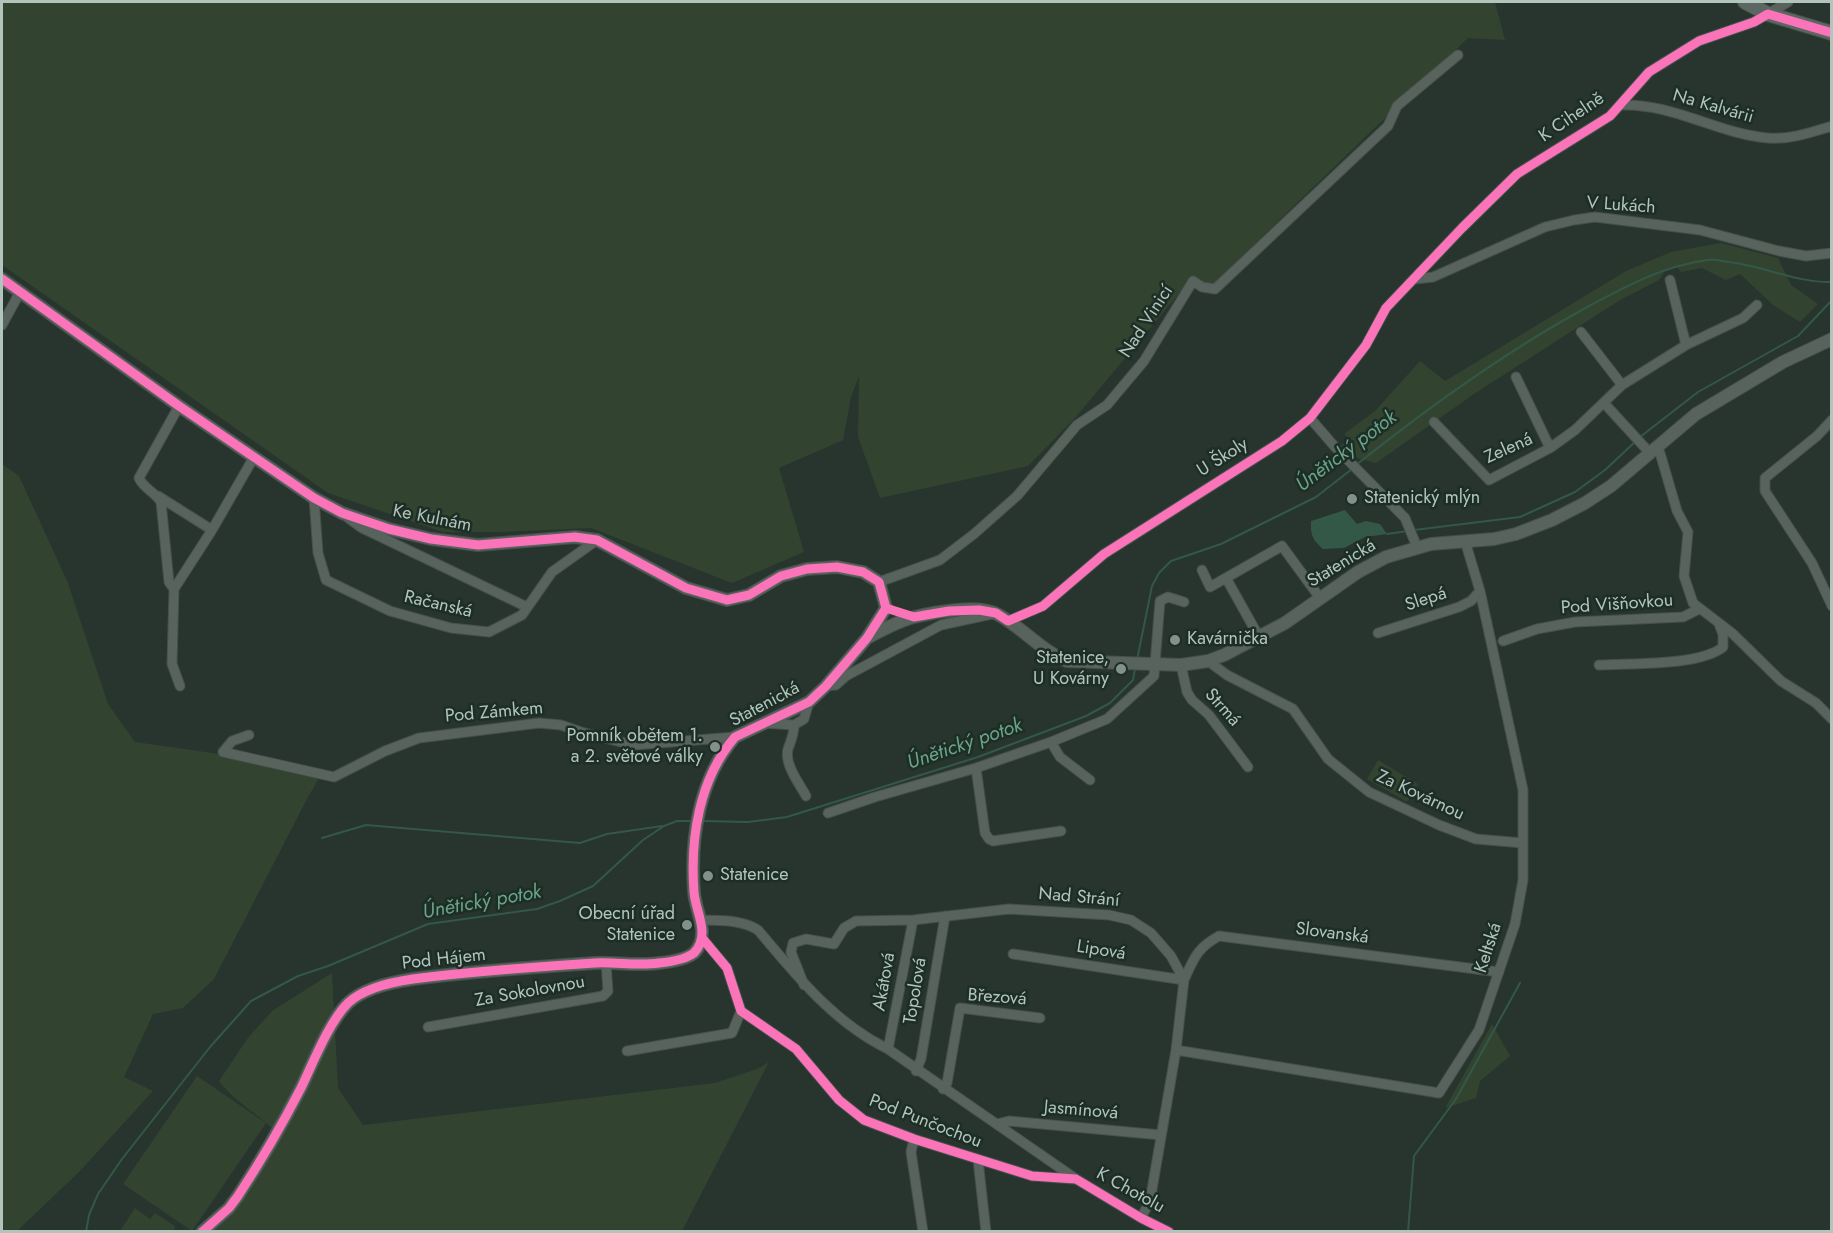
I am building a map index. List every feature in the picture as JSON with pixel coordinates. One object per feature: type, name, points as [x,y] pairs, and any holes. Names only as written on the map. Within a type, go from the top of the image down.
[{"type":"main road","points":[[1745,2],[1768,14],[1832,33]]},
{"type":"street","name":"K Cihelně","points":[[1415,279],[1462,228],[1517,174],[1610,116],[1649,72],[1699,41],[1754,22],[1788,2]]},
{"type":"street","name":"Nad Vinicí","points":[[879,582],[940,560],[1017,496],[1077,425],[1107,405],[1144,361],[1193,281],[1202,287],[1215,289],[1388,126],[1397,106],[1458,55]]},
{"type":"street","name":"Na Kalvárii","points":[[1621,105],[1637,104],[1686,115],[1739,133],[1770,139],[1805,134],[1832,126]]},
{"type":"street","name":"V Lukách","points":[[1415,279],[1433,277],[1545,227],[1584,218],[1607,218],[1700,230],[1806,256],[1832,253]]},
{"type":"street","name":"Ke Kulnám","points":[[2,279],[254,457],[314,498],[342,513],[389,529],[478,545],[575,537],[597,540],[686,588],[727,600],[748,595],[781,576],[807,569],[837,567],[863,572],[879,582]]},
{"type":"street","name":"U Školy","points":[[1008,621],[1043,606],[1104,554],[1282,441],[1310,418],[1366,345],[1386,308],[1415,279]]},
{"type":"street","points":[[1670,280],[1686,345]]},
{"type":"street","points":[[2,325],[20,292]]},
{"type":"street","name":"Zelená","points":[[1434,422],[1489,480],[1550,448],[1575,430],[1622,385],[1686,345],[1743,318],[1757,305]]},
{"type":"street","points":[[1581,332],[1622,385]]},
{"type":"street","name":"Statenická","points":[[867,638],[914,617],[979,610],[996,613],[1067,661],[1181,665],[1208,661],[1286,622],[1358,572],[1386,557],[1417,547],[1494,539],[1516,534],[1552,520],[1585,503],[1611,486],[1696,414],[1783,362],[1832,339]]},
{"type":"street","name":"Zelená","points":[[1516,377],[1550,448]]},
{"type":"street","points":[[1604,403],[1636,439],[1652,450]]},
{"type":"street","points":[[179,405],[139,478],[141,484],[156,495],[212,530]]},
{"type":"street","points":[[1310,418],[1405,518],[1417,547]]},
{"type":"street","points":[[1832,420],[1817,436],[1765,478],[1765,491],[1812,564],[1832,606]]},
{"type":"street","name":"Pod Višňovkou","points":[[1652,450],[1660,453],[1677,511],[1688,532],[1684,576],[1693,603],[1732,633],[1781,681],[1816,704],[1832,719]]},
{"type":"street","points":[[180,686],[172,664],[174,589],[212,530],[254,457]]},
{"type":"street","points":[[156,495],[161,502],[169,582],[174,589]]},
{"type":"street","name":"Račanská","points":[[314,498],[318,553],[326,580],[390,611],[451,628],[489,632],[522,615],[552,572],[597,540]]},
{"type":"street","points":[[342,513],[362,528],[527,607]]},
{"type":"street","name":"Keltská","points":[[1176,1050],[1439,1093],[1479,1030],[1515,924],[1523,880],[1523,790],[1480,591],[1465,541]]},
{"type":"street","points":[[1202,570],[1210,587],[1282,546],[1320,598]]},
{"type":"street","points":[[1226,578],[1259,637]]},
{"type":"street","points":[[879,582],[886,608]]},
{"type":"street","name":"Slepá","points":[[1378,633],[1459,607],[1471,601],[1480,591]]},
{"type":"street","points":[[828,813],[976,768],[1051,742],[1107,719],[1154,675],[1151,664],[1160,601],[1168,597],[1184,602]]},
{"type":"street","name":"Statenická","points":[[702,938],[694,892],[693,864],[698,812],[710,778],[728,746],[735,737],[809,702],[826,686],[867,638],[886,608],[914,617]]},
{"type":"street","name":"Pod Višňovkou","points":[[1503,642],[1538,629],[1575,622],[1683,617],[1699,609]]},
{"type":"street","points":[[826,686],[836,685],[846,676],[940,625],[996,613]]},
{"type":"street","points":[[1599,665],[1661,662],[1710,655],[1723,647],[1723,634],[1719,624]]},
{"type":"street","name":"Za Kovárnou","points":[[1208,661],[1227,675],[1293,709],[1328,759],[1369,792],[1439,825],[1476,839],[1523,843]]},
{"type":"street","name":"Strmá","points":[[1181,665],[1187,692],[1192,700],[1209,716],[1248,767]]},
{"type":"street","points":[[763,723],[794,725],[804,719],[809,702]]},
{"type":"street","name":"Pod Zámkem","points":[[249,735],[232,741],[224,752],[334,777],[385,751],[419,738],[539,723],[561,725],[633,745],[735,737]]},
{"type":"street","points":[[794,725],[794,738],[788,749],[787,759],[806,796]]},
{"type":"street","points":[[1051,742],[1060,757],[1090,780]]},
{"type":"street","points":[[976,768],[985,833],[989,839],[993,841],[1061,831]]},
{"type":"street","name":"Nad Strání","points":[[804,985],[790,952],[793,943],[806,939],[834,944],[844,928],[856,921],[913,920],[1009,909],[1109,915],[1131,920],[1151,933],[1171,956],[1184,980]]},
{"type":"street","name":"Topolová","points":[[916,1071],[921,1059],[945,916]]},
{"type":"street","name":"K Chotolu","points":[[700,920],[741,922],[758,930],[804,985],[866,1038],[888,1049],[916,1071],[1076,1179],[1169,1232]]},
{"type":"street","name":"Akátová","points":[[888,1049],[913,920]]},
{"type":"street","name":"Slovanská","points":[[1184,980],[1196,954],[1206,943],[1219,936],[1499,972]]},
{"type":"street","points":[[627,1052],[732,1033],[741,1011],[727,968],[702,938]]},
{"type":"street","name":"Pod Hájem","points":[[202,1232],[229,1208],[243,1188],[289,1111],[338,1017],[352,1000],[380,987],[413,978],[606,963],[657,964],[694,952],[702,938]]},
{"type":"street","name":"Lipová","points":[[1013,954],[1184,980]]},
{"type":"street","name":"Za Sokolovnou","points":[[428,1027],[603,996],[608,991],[606,963]]},
{"type":"street","points":[[1141,1218],[1150,1201],[1176,1050],[1184,980]]},
{"type":"street","name":"Březová","points":[[943,1089],[947,1083],[960,1008],[1040,1018]]},
{"type":"street","name":"Pod Punčochou","points":[[741,1011],[796,1049],[839,1100],[864,1120],[914,1139],[1032,1176],[1076,1179]]},
{"type":"street","name":"Jasmínová","points":[[997,1124],[1010,1121],[1161,1135]]},
{"type":"street","points":[[914,1139],[911,1152],[923,1232]]},
{"type":"street","points":[[978,1160],[986,1232]]},
{"type":"shaded area","points":[[2,2],[1495,2],[1505,40],[1468,38],[1213,284],[1187,284],[1075,418],[1028,466],[880,498],[858,437],[859,376],[851,397],[843,440],[779,468],[804,552],[732,583],[591,528],[443,532],[328,493],[2,265]]},
{"type":"shaded area","points":[[1721,243],[1778,258],[1791,285],[1818,304],[1800,322],[1773,305],[1740,274],[1726,280],[1702,268],[1681,272],[1677,267],[1665,271],[1659,280],[1620,300],[1474,394],[1376,463],[1357,458],[1341,445],[1349,439],[1344,434],[1375,411],[1420,361],[1445,381],[1626,271],[1671,252]]},
{"type":"shaded area","points":[[2,464],[19,476],[68,583],[108,704],[135,742],[324,769],[214,979],[183,1008],[153,1014],[124,1077],[153,1091],[80,1171],[16,1232],[2,1231]]},
{"type":"shaded area","points":[[1345,510],[1357,524],[1366,521],[1380,524],[1387,534],[1365,537],[1344,548],[1323,549],[1313,537],[1311,521]]},
{"type":"shaded area","points":[[1378,760],[1418,784],[1407,802],[1367,779]]},
{"type":"shaded area","points":[[332,973],[338,1088],[363,1125],[715,1083],[757,1069],[769,1062],[682,1231],[202,1232],[280,1136],[225,1089],[219,1081],[247,1039],[272,1011]]},
{"type":"shaded area","points":[[1492,1024],[1510,1056],[1480,1081],[1476,1098],[1445,1108]]},
{"type":"shaded area","points":[[197,1076],[266,1123],[192,1231],[123,1184]]},
{"type":"shaded area","points":[[135,1208],[150,1219],[155,1213],[175,1226],[174,1231],[120,1231]]},
{"type":"waterway","name":"Únětický potok","points":[[1356,465],[1440,401],[1498,361],[1558,323],[1631,284],[1660,272],[1712,260],[1742,264],[1806,280],[1832,282]]},
{"type":"waterway","points":[[1640,437],[1698,392],[1798,336],[1832,300]]},
{"type":"waterway","points":[[1414,530],[1520,517],[1575,492],[1605,470],[1636,441]]},
{"type":"waterway","name":"Únětický potok","points":[[1137,660],[1152,586],[1159,573],[1171,561],[1221,544],[1316,497],[1352,469]]},
{"type":"waterway","points":[[1387,534],[1408,531]]},
{"type":"waterway","name":"Únětický potok","points":[[703,821],[748,822],[787,817],[978,757],[1086,716],[1110,703],[1133,680],[1135,669]]},
{"type":"waterway","name":"Únětický potok","points":[[86,1232],[89,1215],[98,1194],[122,1159],[210,1047],[251,1001],[298,976],[328,966],[428,924],[537,909],[560,901],[593,886],[643,840],[664,826],[677,821],[694,821]]},
{"type":"waterway","points":[[322,838],[366,825],[580,843],[607,834],[662,826]]},
{"type":"waterway","points":[[1408,1232],[1414,1156],[1456,1099],[1520,983]]},
{"type":"cycle path","points":[[886,608],[914,617],[949,611],[979,610],[996,613],[1008,621],[1043,606],[1104,554],[1282,441],[1310,418],[1366,345],[1386,308],[1462,228],[1517,174],[1610,116],[1649,72],[1699,41],[1754,22],[1768,14],[1832,33]]},
{"type":"cycle path","points":[[2,279],[179,406],[314,498],[342,513],[389,529],[431,539],[478,545],[575,537],[597,540],[686,588],[727,600],[749,595],[781,576],[807,569],[837,567],[863,572],[879,582],[886,608]]},
{"type":"cycle path","points":[[202,1232],[229,1208],[238,1196],[286,1116],[334,1021],[348,1003],[362,993],[387,984],[436,976],[595,963],[651,964],[677,960],[694,953],[700,944],[702,932],[694,892],[696,830],[705,790],[713,771],[735,737],[809,702],[826,686],[867,638],[886,608]]},
{"type":"cycle path","points":[[702,938],[727,968],[741,1011],[796,1049],[839,1100],[864,1120],[914,1139],[1032,1176],[1076,1179],[1169,1232]]},
{"type":"place","name":"Statenický mlýn","points":[[1352,499]]},
{"type":"place","name":"Kavárnička","points":[[1175,640]]},
{"type":"place","name":"Statenice, U Kovárny","points":[[1121,669]]},
{"type":"place","name":"Pomník obětem 1. a 2. světové války","points":[[715,747]]},
{"type":"place","name":"Statenice","points":[[708,876]]},
{"type":"place","name":"Obecní úřad Statenice","points":[[687,925]]}]
